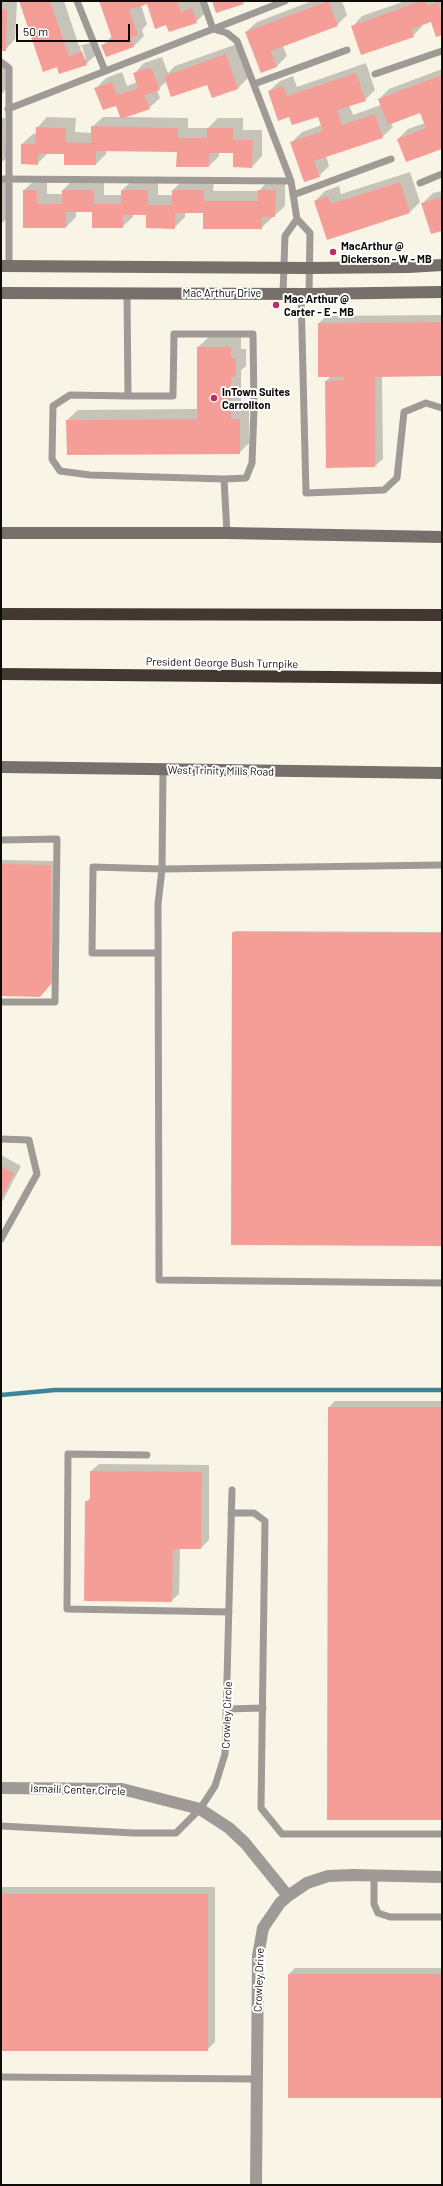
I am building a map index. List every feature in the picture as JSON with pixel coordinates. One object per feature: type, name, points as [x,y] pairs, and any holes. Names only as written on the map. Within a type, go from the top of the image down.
[{"type":"highway","points":[[1,614],[437,615]]},
{"type":"highway","name":"President George Bush Turnpike","points":[[1,674],[438,678]]},
{"type":"main road","points":[[5,266],[308,268],[409,267],[442,265]]},
{"type":"main road","name":"Mac Arthur Drive","points":[[1,293],[305,294],[442,292]]},
{"type":"main road","points":[[1,533],[227,533],[442,537]]},
{"type":"main road","name":"West Trinity Mills Road","points":[[1,767],[442,773]]},
{"type":"street","name":"Ismaili Center Circle","points":[[1,1788],[122,1789],[200,1809]]},
{"type":"street","points":[[200,1809],[229,1828],[245,1843],[288,1896]]},
{"type":"street","name":"Crowley Drive","points":[[256,2185],[258,1956],[262,1928],[280,1903],[288,1896],[307,1883],[328,1876],[374,1875],[442,1877]]},
{"type":"lane","points":[[77,1],[105,71]]},
{"type":"lane","points":[[203,1],[213,29]]},
{"type":"lane","points":[[8,109],[285,1]]},
{"type":"lane","points":[[213,29],[227,33],[237,41],[291,181],[297,219],[310,234],[305,294],[306,493],[384,490],[397,478],[404,412],[426,403],[442,408]]},
{"type":"lane","points":[[254,84],[347,50]]},
{"type":"lane","points":[[375,74],[442,51]]},
{"type":"lane","points":[[1,62],[9,68],[4,179],[5,266]]},
{"type":"lane","points":[[293,195],[391,159]]},
{"type":"lane","points":[[420,183],[442,174]]},
{"type":"lane","points":[[4,179],[291,181]]},
{"type":"lane","points":[[283,294],[285,236],[297,219]]},
{"type":"lane","points":[[127,293],[128,396]]},
{"type":"lane","points":[[174,334],[253,334],[254,408],[252,463],[246,478],[224,479],[90,475],[60,471],[52,459],[53,406],[70,395],[128,396],[173,396],[174,334]]},
{"type":"lane","points":[[224,479],[227,533]]},
{"type":"lane","points":[[163,770],[162,869],[158,904],[159,1280],[442,1283]]},
{"type":"lane","points":[[1,840],[57,839],[55,1002],[1,1002]]},
{"type":"lane","points":[[158,953],[92,953],[93,867],[162,869],[442,865]]},
{"type":"lane","points":[[1,1139],[29,1140],[37,1174],[1,1239]]},
{"type":"lane","points":[[147,1455],[68,1454],[67,1609],[229,1612]]},
{"type":"lane","name":"Crowley Circle","points":[[1,1826],[134,1833],[176,1832],[200,1809],[215,1786],[225,1754],[232,1490]]},
{"type":"lane","points":[[231,1514],[254,1514],[265,1521],[261,1808],[282,1834],[442,1834]]},
{"type":"lane","points":[[227,1709],[262,1708]]},
{"type":"lane","points":[[374,1875],[374,1904],[378,1913],[390,1917],[442,1917]]},
{"type":"lane","points":[[1,2077],[257,2079]]},
{"type":"building","points":[[19,1],[50,1],[69,56],[82,51],[87,65],[59,74],[57,67],[43,72]]},
{"type":"building","points":[[99,1],[177,1],[181,12],[192,8],[197,23],[169,32],[166,25],[155,29],[147,4],[129,10],[138,35],[131,37],[134,47],[106,57],[101,45],[113,41]]},
{"type":"building","points":[[212,1],[243,1],[244,4],[216,13]]},
{"type":"building","points":[[328,1],[338,26],[271,51],[277,67],[261,73],[245,32]]},
{"type":"building","points":[[421,1],[425,1],[427,6],[438,2],[442,14],[442,35],[436,37],[431,22],[411,29],[414,37],[361,55],[351,26]]},
{"type":"building","points":[[1,9],[7,9],[6,51],[1,51]]},
{"type":"building","points":[[226,54],[238,89],[212,98],[207,85],[171,97],[164,76]]},
{"type":"building","points":[[151,67],[160,90],[145,95],[150,109],[121,119],[116,106],[103,110],[94,88],[112,82],[117,95],[138,88],[133,73]]},
{"type":"building","points":[[356,73],[366,101],[337,110],[342,125],[375,114],[383,138],[314,161],[320,177],[304,182],[290,142],[323,131],[318,117],[292,125],[289,117],[278,121],[268,91],[283,86],[287,96]]},
{"type":"building","points":[[442,75],[442,104],[440,105],[442,112],[442,149],[406,162],[397,139],[426,128],[420,113],[388,125],[378,99]]},
{"type":"building","points":[[91,126],[178,128],[178,138],[207,138],[207,128],[233,128],[233,140],[253,140],[252,168],[233,167],[233,153],[209,153],[209,167],[176,167],[177,152],[96,151],[96,165],[64,165],[64,154],[38,154],[38,165],[21,164],[21,144],[35,144],[36,127],[66,128],[66,142],[91,143]]},
{"type":"building","points":[[400,182],[410,213],[327,240],[314,201],[328,196],[331,204]]},
{"type":"building","points":[[23,190],[37,190],[37,204],[62,204],[62,190],[94,190],[94,204],[121,204],[121,190],[148,190],[148,205],[172,205],[172,190],[204,190],[204,201],[258,201],[258,190],[276,190],[275,217],[262,217],[262,229],[203,229],[203,213],[175,213],[175,229],[146,228],[146,215],[123,215],[123,228],[92,228],[92,212],[66,212],[66,228],[23,228]]},
{"type":"building","points":[[442,197],[442,231],[431,234],[421,203]]},
{"type":"building","points":[[442,322],[442,376],[375,377],[375,467],[326,468],[325,381],[344,380],[344,377],[318,377],[318,323]]},
{"type":"building","name":"InTown Suites Carrollton","points":[[197,347],[231,347],[231,358],[236,358],[236,377],[231,377],[231,419],[240,419],[240,454],[67,455],[66,420],[197,419]]},
{"type":"building","points":[[1,864],[51,865],[51,984],[40,997],[1,996]]},
{"type":"building","points":[[232,932],[442,933],[442,1246],[231,1245]]},
{"type":"building","points":[[1,1166],[14,1173],[1,1199]]},
{"type":"building","points":[[328,1407],[442,1407],[442,1820],[327,1820]]},
{"type":"building","points":[[90,1471],[202,1472],[201,1549],[173,1549],[172,1602],[84,1601],[85,1501],[90,1501]]},
{"type":"building","points":[[1,1894],[208,1894],[208,2051],[1,2051]]},
{"type":"building","points":[[288,1974],[442,1974],[442,2098],[288,2098]]},
{"type":"waterway","points":[[1,1395],[55,1390],[442,1390]]},
{"type":"place","name":"MacArthur @ Dickerson - W - MB","points":[[333,252]]},
{"type":"place","name":"Mac Arthur @ Carter - E - MB","points":[[276,305]]},
{"type":"place","name":"InTown Suites Carrollton","points":[[214,398]]}]
